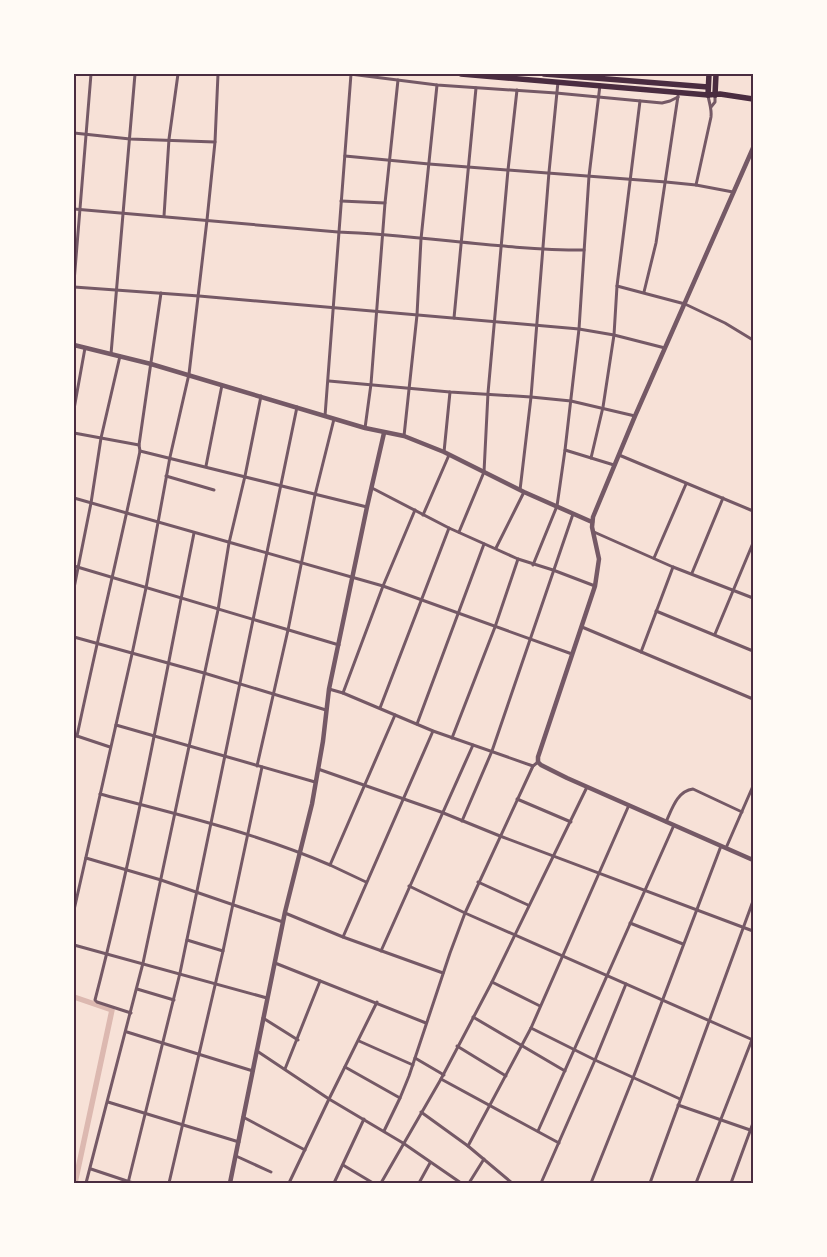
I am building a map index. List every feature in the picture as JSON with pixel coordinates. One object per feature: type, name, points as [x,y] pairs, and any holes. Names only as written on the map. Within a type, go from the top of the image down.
[{"type":"main road","points":[[461,74],[600,85],[679,95],[726,95],[753,99]]},
{"type":"main road","points":[[544,74],[620,77],[716,87],[726,95]]},
{"type":"main road","points":[[708,95],[709,74]]},
{"type":"main road","points":[[715,95],[716,74]]},
{"type":"street","points":[[74,282],[91,74]]},
{"type":"street","points":[[111,354],[136,74]]},
{"type":"street","points":[[164,216],[178,74]]},
{"type":"street","points":[[74,910],[132,654],[166,476],[189,374],[215,142],[218,74]]},
{"type":"street","points":[[325,416],[350,74],[438,85],[662,103],[670,101],[679,95]]},
{"type":"street","points":[[365,428],[371,384],[384,203],[398,80]]},
{"type":"street","points":[[496,548],[522,491],[558,82]]},
{"type":"street","points":[[404,436],[417,315],[421,238],[428,164],[438,85]]},
{"type":"street","points":[[533,565],[557,506],[572,401],[579,329],[589,176],[600,85]]},
{"type":"street","points":[[454,318],[476,88]]},
{"type":"street","points":[[459,532],[484,472],[488,393],[517,90]]},
{"type":"street","points":[[644,292],[656,243],[679,95]]},
{"type":"street","points":[[696,185],[711,117],[708,95]]},
{"type":"street","points":[[711,107],[715,102],[715,95]]},
{"type":"street","points":[[592,458],[603,407],[614,335],[617,286],[640,101]]},
{"type":"street","points":[[74,133],[130,139],[215,142]]},
{"type":"street","points":[[538,762],[538,753],[595,586],[599,559],[592,522],[597,505],[753,148]]},
{"type":"street","points":[[345,156],[666,182],[733,192]]},
{"type":"street","points":[[341,200],[384,203]]},
{"type":"street","points":[[74,209],[338,232],[382,234],[543,250],[584,250]]},
{"type":"street","points":[[617,286],[685,304],[725,323],[753,340]]},
{"type":"street","points":[[74,287],[579,329],[614,335],[665,348]]},
{"type":"street","points":[[110,747],[76,736],[140,451],[139,445],[161,293]]},
{"type":"street","points":[[74,345],[189,374],[365,428],[404,436],[447,454],[522,491],[592,522]]},
{"type":"street","points":[[74,409],[85,348]]},
{"type":"street","points":[[74,588],[91,503],[101,438],[120,356]]},
{"type":"street","points":[[328,381],[572,401],[635,416]]},
{"type":"street","points":[[206,466],[222,384]]},
{"type":"street","points":[[423,515],[447,454],[450,392]]},
{"type":"street","points":[[86,1183],[127,1032],[176,815],[218,610],[229,543],[261,396]]},
{"type":"street","points":[[90,1169],[130,1183],[180,973],[297,407]]},
{"type":"street","points":[[257,766],[288,630],[314,495],[334,419]]},
{"type":"street","points":[[74,433],[139,445]]},
{"type":"street","points":[[230,1183],[285,912],[312,804],[323,741],[328,689],[384,433]]},
{"type":"street","points":[[565,450],[614,465]]},
{"type":"street","points":[[140,451],[367,507]]},
{"type":"street","points":[[618,455],[753,511]]},
{"type":"street","points":[[166,476],[214,490]]},
{"type":"street","points":[[654,558],[686,484]]},
{"type":"street","points":[[372,488],[449,528],[518,559],[595,586]]},
{"type":"street","points":[[74,498],[383,586],[458,614],[532,638],[572,654]]},
{"type":"street","points":[[692,574],[723,498]]},
{"type":"street","points":[[343,693],[383,586],[415,510]]},
{"type":"street","points":[[462,821],[492,751],[573,514]]},
{"type":"street","points":[[380,708],[449,528]]},
{"type":"street","points":[[593,532],[673,567],[753,598]]},
{"type":"street","points":[[131,1013],[95,1001],[108,953],[140,804],[194,533]]},
{"type":"street","points":[[715,634],[753,543]]},
{"type":"street","points":[[417,724],[484,544]]},
{"type":"street","points":[[452,738],[496,627],[518,559]]},
{"type":"street","points":[[74,566],[338,645]]},
{"type":"street","points":[[641,652],[673,567]]},
{"type":"street","points":[[656,611],[753,651]]},
{"type":"street","points":[[582,628],[753,699]]},
{"type":"street","points":[[74,637],[204,673],[326,710]]},
{"type":"street","points":[[328,689],[343,693],[433,731],[533,766]]},
{"type":"street","points":[[330,865],[395,715]]},
{"type":"street","points":[[116,725],[315,782]]},
{"type":"street","points":[[343,938],[433,731]]},
{"type":"street","points":[[381,951],[473,745]]},
{"type":"street","points":[[384,1131],[413,1065],[443,973],[478,882],[533,766],[538,762]]},
{"type":"street","points":[[538,762],[551,770],[753,860]]},
{"type":"street","points":[[169,1183],[223,951],[262,767]]},
{"type":"street","points":[[318,769],[442,812],[500,836],[753,931]]},
{"type":"street","points":[[381,1183],[444,1075],[457,1046],[492,982],[528,905],[555,856],[587,786]]},
{"type":"street","points":[[591,1183],[697,910],[724,846],[753,786]]},
{"type":"street","points":[[666,822],[682,792],[693,789],[742,812]]},
{"type":"street","points":[[100,794],[249,834],[299,852],[366,882]]},
{"type":"street","points":[[517,799],[571,822]]},
{"type":"street","points":[[468,1146],[531,1028],[629,805]]},
{"type":"street","points":[[538,1131],[674,825]]},
{"type":"street","points":[[86,858],[161,880],[283,922]]},
{"type":"street","points":[[478,882],[528,905]]},
{"type":"street","points":[[409,886],[466,913],[753,1039],[696,1183]]},
{"type":"street","points":[[650,1183],[753,902]]},
{"type":"street","points":[[285,912],[343,938],[443,973]]},
{"type":"street","points":[[630,923],[684,944]]},
{"type":"street","points":[[187,940],[223,951]]},
{"type":"street","points":[[74,945],[267,998]]},
{"type":"street","points":[[275,963],[426,1023]]},
{"type":"street","points":[[285,1069],[320,981]]},
{"type":"street","points":[[492,982],[540,1006]]},
{"type":"street","points":[[541,1183],[626,984]]},
{"type":"street","points":[[137,989],[174,1000]]},
{"type":"street","points":[[289,1183],[377,1002]]},
{"type":"street","points":[[473,1017],[565,1071]]},
{"type":"street","points":[[263,1018],[298,1040]]},
{"type":"street","points":[[531,1028],[680,1099]]},
{"type":"street","points":[[127,1032],[253,1071]]},
{"type":"street","points":[[359,1041],[413,1065]]},
{"type":"street","points":[[457,1046],[506,1076]]},
{"type":"street","points":[[256,1051],[329,1099],[403,1143],[461,1183]]},
{"type":"street","points":[[415,1058],[444,1075]]},
{"type":"street","points":[[345,1067],[400,1098]]},
{"type":"street","points":[[441,1079],[559,1143]]},
{"type":"street","points":[[108,1102],[239,1142]]},
{"type":"street","points":[[678,1105],[752,1130]]},
{"type":"street","points":[[421,1112],[468,1146],[512,1183]]},
{"type":"street","points":[[243,1117],[305,1150]]},
{"type":"street","points":[[334,1183],[364,1119]]},
{"type":"street","points":[[731,1183],[753,1123]]},
{"type":"street","points":[[236,1156],[271,1172]]},
{"type":"street","points":[[469,1183],[484,1159]]},
{"type":"street","points":[[418,1183],[430,1163]]},
{"type":"street","points":[[343,1165],[373,1183]]},
{"type":"waterway","points":[[74,997],[112,1010],[75,1183]]}]
